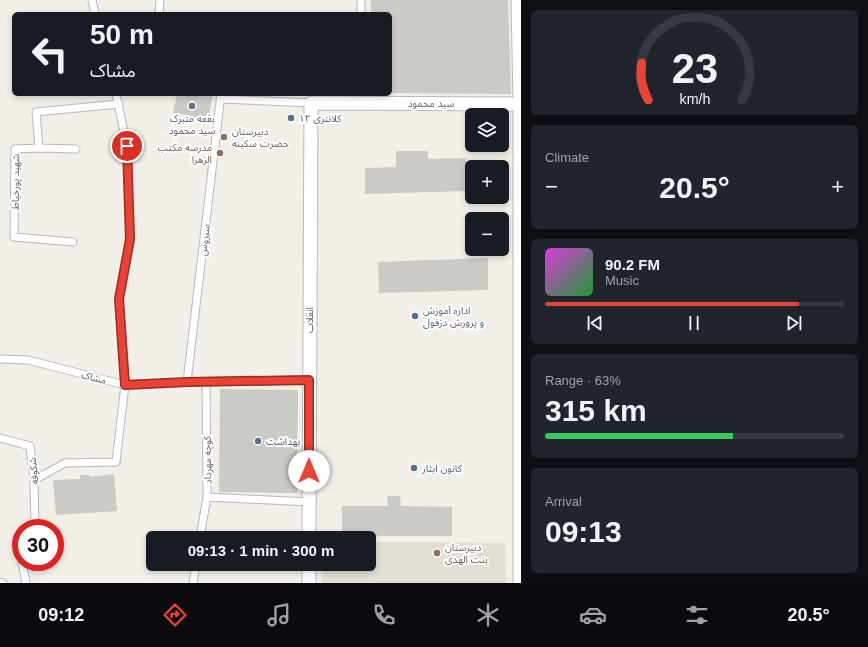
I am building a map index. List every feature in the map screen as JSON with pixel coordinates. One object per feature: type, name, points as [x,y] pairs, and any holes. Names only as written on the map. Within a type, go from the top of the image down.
[{"type":"street","points":[[518,0],[521,242],[520,583]]},
{"type":"street","name":"سید محمود","points":[[311,103],[357,98],[520,104]]},
{"type":"street","name":"انقلاب","points":[[309,531],[311,103]]},
{"type":"street","points":[[309,571],[309,583]]},
{"type":"lane","points":[[92,0],[95,12]]},
{"type":"lane","points":[[159,12],[160,0]]},
{"type":"lane","points":[[361,0],[361,12]]},
{"type":"lane","points":[[34,480],[65,463],[116,462],[125,385],[119,299],[130,239],[127,146],[117,96]]},
{"type":"lane","name":"سید محمود","points":[[220,96],[311,103]]},
{"type":"lane","name":"سیروس","points":[[187,382],[220,96]]},
{"type":"lane","points":[[76,149],[39,148],[36,112],[119,104]]},
{"type":"lane","name":"شهید پورخیاط","points":[[39,148],[15,149],[14,237],[73,242]]},
{"type":"lane","name":"مشاک","points":[[0,359],[28,360],[125,385],[187,382],[309,380]]},
{"type":"lane","name":"کوچه مهرداد","points":[[201,531],[207,497],[206,382]]},
{"type":"lane","name":"شکوفه","points":[[0,438],[30,446],[34,480],[35,519]]},
{"type":"lane","points":[[207,497],[310,502]]},
{"type":"lane","points":[[24,571],[26,583]]},
{"type":"lane","points":[[193,583],[195,571]]},
{"type":"shaded area","name":"دبیرستان بنت الهدی","points":[[376,542],[505,543],[506,583],[321,583],[322,571],[376,571]]},
{"type":"building","points":[[371,0],[508,0],[511,94],[392,93],[392,12],[371,12]]},
{"type":"building","name":"بقعه متبرک سید محمود","points":[[177,96],[213,96],[208,119],[173,113]]},
{"type":"building","points":[[396,151],[428,151],[428,159],[466,158],[465,191],[365,194],[365,168],[396,167]]},
{"type":"building","points":[[488,258],[488,290],[379,293],[378,262]]},
{"type":"building","name":"بهداشت","points":[[220,389],[298,390],[297,493],[219,492]]},
{"type":"building","points":[[114,474],[117,511],[56,515],[53,480],[80,479],[80,475],[90,475],[90,477]]},
{"type":"building","points":[[387,496],[400,496],[401,506],[452,507],[452,536],[376,536],[376,531],[342,531],[342,506],[388,506]]},
{"type":"place","name":"بقعه متبرک سید محمود","points":[[192,106]]},
{"type":"place","name":"کلانتری ۱۲","points":[[291,118]]},
{"type":"place","name":"دبیرستان حضرت سکینه","points":[[224,137]]},
{"type":"place","name":"مدرسه مکتب الزهرا","points":[[220,153]]},
{"type":"place","name":"اداره آموزش و پرورش دزفول","points":[[415,316]]},
{"type":"place","name":"بهداشت","points":[[258,441]]},
{"type":"place","name":"کانون ایثار","points":[[414,468]]},
{"type":"place","name":"دبیرستان بنت الهدی","points":[[437,553]]},
{"type":"route","points":[[127,146],[130,239],[119,299],[125,385],[187,382],[309,380],[309,471]]}]
